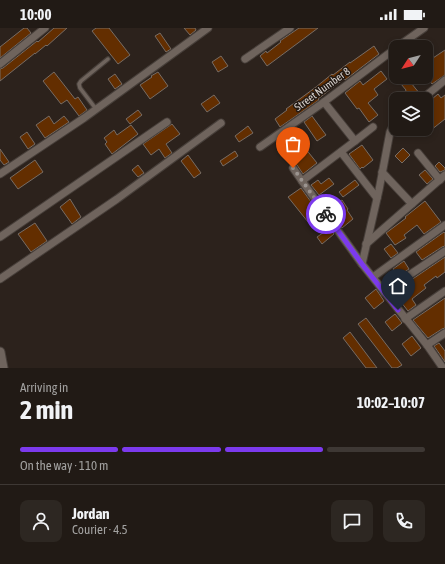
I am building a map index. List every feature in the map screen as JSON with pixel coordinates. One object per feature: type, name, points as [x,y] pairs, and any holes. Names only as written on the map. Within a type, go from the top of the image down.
[{"type":"street","points":[[0,64],[36,31],[45,28]]},
{"type":"street","points":[[0,174],[96,109],[208,28]]},
{"type":"street","points":[[245,59],[290,28]]},
{"type":"street","name":"Street Number 8","points":[[406,40],[424,28]]},
{"type":"street","name":"Street Number 8","points":[[260,147],[324,102],[389,52]]},
{"type":"street","points":[[430,92],[445,80]]},
{"type":"street","points":[[324,102],[355,141]]},
{"type":"street","points":[[0,237],[166,122]]},
{"type":"street","points":[[0,279],[117,199],[221,124]]},
{"type":"street","points":[[302,181],[373,127]]},
{"type":"street","points":[[362,264],[389,136]]},
{"type":"street","points":[[341,152],[377,198]]},
{"type":"street","points":[[366,244],[442,177],[418,153]]},
{"type":"street","points":[[293,168],[362,264],[427,345],[443,368]]},
{"type":"street","points":[[382,172],[412,204]]},
{"type":"street","points":[[372,277],[445,225]]},
{"type":"street","points":[[384,292],[445,251]]},
{"type":"street","points":[[405,319],[445,291]]},
{"type":"street","points":[[427,345],[445,333]]},
{"type":"street","points":[[0,352],[3,368]]},
{"type":"lane","points":[[96,109],[80,88],[79,84],[108,59]]},
{"type":"building","points":[[24,28],[27,28],[31,33],[0,58],[0,47]]},
{"type":"building","points":[[54,28],[67,28],[47,46],[46,45],[35,53],[0,81],[0,69],[37,41],[38,42]]},
{"type":"building","points":[[96,28],[109,28],[130,55],[118,64],[92,31]]},
{"type":"building","points":[[184,28],[195,28],[196,30],[190,35]]},
{"type":"building","points":[[299,28],[318,28],[267,66],[260,56],[266,51],[267,53],[281,42],[280,41]]},
{"type":"building","points":[[160,33],[171,49],[166,52],[155,36]]},
{"type":"building","points":[[374,46],[379,54],[332,88],[318,99],[319,100],[280,127],[275,119],[287,110],[286,109],[332,74],[333,75]]},
{"type":"building","points":[[445,50],[445,75],[433,83],[433,58]]},
{"type":"building","points":[[221,56],[228,66],[218,72],[212,62]]},
{"type":"building","points":[[381,71],[387,79],[374,89],[378,95],[368,103],[378,115],[369,122],[359,108],[357,109],[345,93],[360,81],[363,85]]},
{"type":"building","points":[[54,72],[75,99],[78,97],[87,110],[79,116],[67,100],[61,104],[43,81]]},
{"type":"building","points":[[158,72],[168,86],[150,99],[140,85]]},
{"type":"building","points":[[115,74],[122,84],[115,89],[108,79]]},
{"type":"building","points":[[401,84],[412,84],[418,92],[405,92],[406,90]]},
{"type":"building","points":[[438,94],[441,98],[445,95],[445,119],[433,128],[433,98]]},
{"type":"building","points":[[214,95],[220,103],[207,112],[201,104]]},
{"type":"building","points":[[138,110],[142,115],[130,124],[126,119]]},
{"type":"building","points":[[49,116],[54,124],[64,116],[69,122],[45,138],[36,125]]},
{"type":"building","points":[[312,116],[326,135],[317,141],[304,122]]},
{"type":"building","points":[[172,124],[180,134],[166,144],[172,153],[165,158],[159,149],[151,155],[143,144]]},
{"type":"building","points":[[131,125],[138,134],[112,154],[105,144],[107,142],[104,138],[114,130],[117,135]]},
{"type":"building","points":[[248,126],[253,133],[239,142],[235,136]]},
{"type":"building","points":[[27,132],[35,144],[28,149],[20,137]]},
{"type":"building","points":[[362,145],[373,160],[360,169],[349,154]]},
{"type":"building","points":[[305,148],[317,163],[303,174],[297,165],[292,163],[290,160]]},
{"type":"building","points":[[403,148],[410,155],[402,163],[395,156]]},
{"type":"building","points":[[0,149],[9,162],[4,165],[0,160]]},
{"type":"building","points":[[235,151],[238,156],[223,166],[220,161]]},
{"type":"building","points":[[188,155],[201,173],[194,178],[181,161]]},
{"type":"building","points":[[35,160],[43,172],[18,189],[10,178]]},
{"type":"building","points":[[439,162],[445,168],[445,170],[440,172],[435,166]]},
{"type":"building","points":[[138,165],[144,173],[138,177],[132,170]]},
{"type":"building","points":[[425,170],[433,179],[427,184],[419,175]]},
{"type":"building","points":[[329,178],[334,184],[319,195],[311,185],[318,180],[321,184]]},
{"type":"building","points":[[355,180],[359,185],[343,197],[339,192]]},
{"type":"building","points":[[301,188],[319,213],[308,222],[288,197]]},
{"type":"building","points":[[70,199],[81,217],[72,224],[60,207]]},
{"type":"building","points":[[342,200],[353,219],[342,228],[337,221],[341,219],[333,206]]},
{"type":"building","points":[[425,201],[441,222],[424,234],[417,225],[404,235],[406,238],[395,245],[386,233]]},
{"type":"building","points":[[35,223],[47,241],[31,252],[18,234]]},
{"type":"building","points":[[330,228],[334,234],[322,244],[317,237]]},
{"type":"building","points":[[444,232],[445,246],[422,260],[416,252]]},
{"type":"building","points":[[391,244],[398,253],[391,258],[384,249]]},
{"type":"building","points":[[445,257],[445,272],[437,278],[436,276],[424,285],[426,288],[412,299],[416,305],[408,311],[392,293]]},
{"type":"building","points":[[404,261],[409,269],[398,276],[393,269]]},
{"type":"building","points":[[376,289],[384,301],[374,309],[365,298]]},
{"type":"building","points":[[445,298],[445,328],[428,338],[413,320]]},
{"type":"building","points":[[395,314],[402,323],[392,331],[385,322]]},
{"type":"building","points":[[366,318],[402,365],[397,368],[392,368],[358,324]]},
{"type":"building","points":[[350,332],[377,368],[366,368],[343,338]]},
{"type":"building","points":[[412,336],[421,348],[411,356],[402,344]]},
{"type":"building","points":[[439,343],[445,351],[445,362],[434,346]]},
{"type":"way so far","points":[[293,168],[326,214]]},
{"type":"route","points":[[326,214],[398,310]]}]
